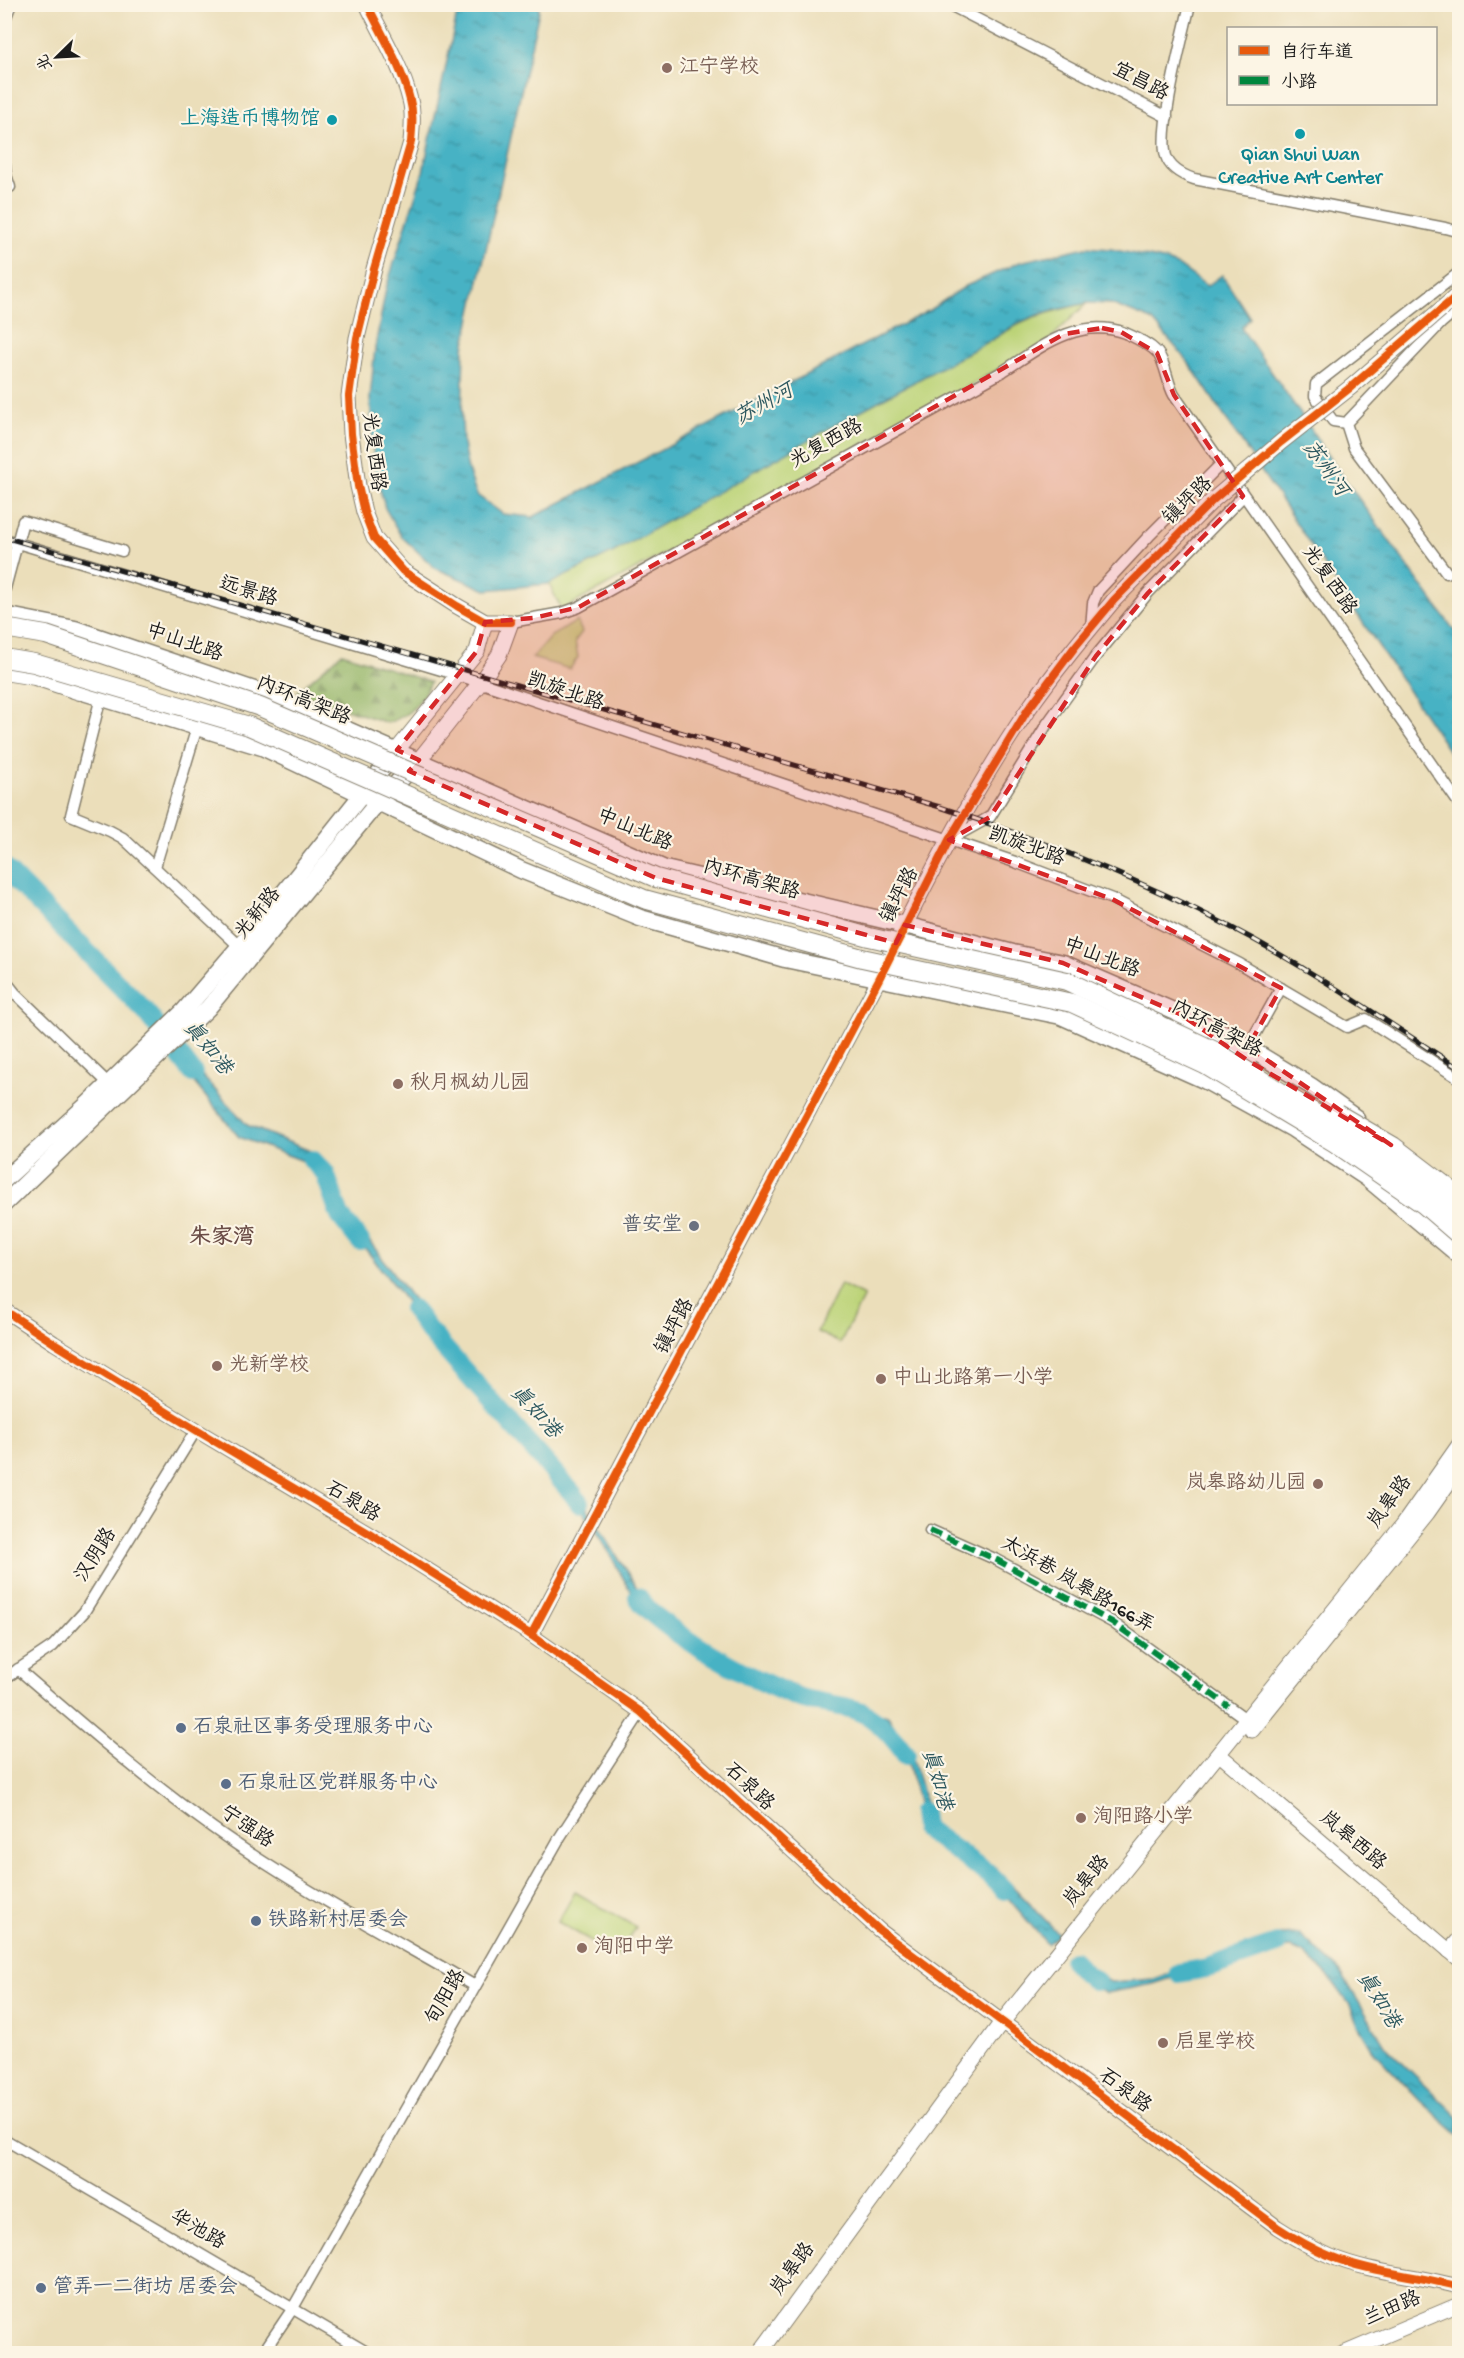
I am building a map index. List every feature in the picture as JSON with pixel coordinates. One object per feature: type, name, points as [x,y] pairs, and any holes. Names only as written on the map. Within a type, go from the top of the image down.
[{"type":"highway","name":"内环高架路","points":[[4,628],[46,635],[261,707],[656,878],[869,937],[1067,981],[1215,1051],[1345,1132],[1428,1190],[1460,1217]]},
{"type":"highway","name":"内环高架路","points":[[4,658],[34,663],[249,726],[644,899],[862,958],[1072,1003],[1205,1065],[1315,1131],[1423,1204],[1460,1236]]},
{"type":"highway","points":[[4,673],[35,676],[80,691]]},
{"type":"highway","points":[[1180,1014],[1247,1053],[1393,1146],[1460,1200]]},
{"type":"main road","name":"光复西路","points":[[367,4],[411,101],[413,123],[411,142],[374,269],[357,338],[350,396],[351,434],[364,512],[374,538],[403,571],[485,621],[511,622]]},
{"type":"main road","name":"镇坪路","points":[[879,978],[949,840],[1027,711],[1114,600],[1213,500],[1351,387],[1460,293]]},
{"type":"main road","name":"中山北路","points":[[4,615],[75,629],[263,693],[398,750],[665,869],[1063,963],[1180,1014]]},
{"type":"main road","name":"光新路","points":[[170,1035],[184,1011],[240,947],[477,651],[485,621]]},
{"type":"main road","name":"光新路","points":[[4,1204],[170,1035],[208,1008],[378,802],[419,760],[480,683],[498,656],[511,622]]},
{"type":"main road","points":[[4,673],[54,683],[262,747],[521,870],[640,918],[785,959],[1061,1016],[1204,1080],[1293,1129],[1366,1178],[1460,1256]]},
{"type":"main road","name":"光新路","points":[[4,1180],[109,1084],[129,1076]]},
{"type":"main road","name":"岚皋路","points":[[759,2354],[1005,2025],[1251,1723],[1403,1525],[1460,1444]]},
{"type":"main road","name":"岚皋路","points":[[1251,1723],[1427,1513],[1460,1466]]},
{"type":"main road","name":"岚皋路","points":[[769,2354],[1005,2025]]},
{"type":"street","points":[[4,22],[11,4]]},
{"type":"street","name":"宜昌路","points":[[948,4],[1167,117],[1164,144],[1166,157],[1172,167],[1182,175],[1224,186],[1460,232]]},
{"type":"street","points":[[1167,117],[1190,4]]},
{"type":"street","points":[[4,159],[9,187]]},
{"type":"street","points":[[1346,423],[1333,421],[1315,396],[1316,384],[1460,273]]},
{"type":"street","points":[[1346,423],[1460,307]]},
{"type":"street","name":"光复西路","points":[[511,622],[562,613],[579,607],[1002,372],[1047,343],[1080,329],[1102,328],[1139,339],[1157,353],[1174,395],[1460,806]]},
{"type":"street","points":[[1346,423],[1354,448],[1447,573]]},
{"type":"street","points":[[1091,628],[1093,603],[1098,591],[1221,464]]},
{"type":"street","points":[[949,840],[990,817],[1047,724],[1102,648],[1177,561],[1243,496]]},
{"type":"street","points":[[4,592],[23,521],[122,550]]},
{"type":"street","name":"远景路","points":[[4,539],[480,683]]},
{"type":"street","name":"凯旋北路","points":[[480,683],[1015,862],[1112,899],[1240,964],[1347,1027],[1366,1019],[1460,1079]]},
{"type":"street","points":[[101,697],[70,815],[123,838],[240,947]]},
{"type":"street","points":[[155,867],[197,727]]},
{"type":"street","name":"镇坪路","points":[[531,1635],[879,978]]},
{"type":"street","points":[[4,979],[15,993],[109,1084]]},
{"type":"street","points":[[1247,1053],[1281,988]]},
{"type":"street","name":"石泉路","points":[[4,1310],[196,1431],[369,1533],[531,1635],[641,1712],[879,1930],[1277,2226],[1331,2257],[1460,2287]]},
{"type":"street","name":"汉阴路","points":[[4,1678],[52,1646],[84,1612],[196,1431]]},
{"type":"street","name":"太浜巷 岚皋路166弄","points":[[930,1530],[997,1560],[1112,1622],[1251,1723]]},
{"type":"street","name":"宁强路","points":[[18,1669],[122,1757],[214,1828],[296,1881],[475,1986]]},
{"type":"street","name":"旬阳路","points":[[262,2354],[293,2308],[560,1837],[641,1712]]},
{"type":"street","name":"岚皋西路","points":[[1223,1758],[1454,1955]]},
{"type":"street","points":[[1454,1955],[1460,1938]]},
{"type":"street","name":"华池路","points":[[4,2139],[370,2354]]},
{"type":"street","name":"兰田路","points":[[1342,2354],[1460,2304]]},
{"type":"highlighted area","points":[[1102,328],[1121,332],[1157,353],[1174,395],[1243,496],[1148,593],[1096,656],[990,817],[949,840],[1112,899],[1281,988],[1248,1047],[1391,1145],[1247,1060],[1180,1014],[1063,963],[905,925],[896,943],[656,878],[409,771],[419,760],[397,750],[477,651],[485,622],[534,618],[579,607],[1064,334]]},
{"type":"green space","points":[[1087,303],[1046,343],[562,610],[549,584],[612,553],[838,423],[1018,325],[1051,312]]},
{"type":"green space","points":[[577,621],[582,632],[575,641],[578,657],[570,669],[532,658],[551,636]]},
{"type":"green space","points":[[342,653],[430,682],[414,708],[402,717],[387,723],[297,692]]},
{"type":"green space","points":[[840,1284],[864,1296],[840,1343],[817,1332]]},
{"type":"green space","points":[[575,1892],[636,1927],[619,1957],[558,1922]]},
{"type":"water","name":"苏州河","points":[[459,5],[539,5],[464,348],[463,444],[468,470],[477,495],[503,514],[533,517],[928,311],[966,286],[1020,262],[1086,247],[1111,249],[1163,260],[1179,266],[1207,286],[1222,275],[1250,318],[1241,328],[1325,452],[1459,637],[1459,766],[1186,359],[1152,320],[1111,304],[1087,303],[1043,313],[1018,323],[612,553],[549,584],[486,590],[435,568],[401,536],[385,508],[374,466],[370,398],[375,348],[386,288],[423,172]]},
{"type":"water","points":[[179,1050],[247,1125],[315,1153],[332,1169],[348,1212],[433,1327],[571,1482],[652,1612],[677,1633],[735,1667],[755,1671],[812,1693],[850,1702],[888,1716],[913,1757],[931,1823],[995,1868],[1059,1934],[1047,1944],[987,1873],[924,1828],[908,1761],[883,1722],[816,1702],[733,1671],[674,1636],[640,1608],[600,1537],[567,1487],[428,1330],[344,1221],[327,1180],[306,1162],[239,1137],[173,1057]]},
{"type":"water","points":[[1300,1934],[1340,1971],[1386,2047],[1459,2118],[1459,2135],[1420,2101],[1374,2052],[1358,2025],[1350,2005],[1330,1978],[1304,1953],[1291,1948],[1256,1951],[1153,1984],[1107,1993],[1081,1980],[1071,1967],[1076,1964],[1110,1982],[1154,1979],[1254,1942],[1279,1935]]},
{"type":"waterway","name":"真如港","points":[[4,868],[145,1011],[193,1073]]},
{"type":"waterway","name":"真如港","points":[[312,1160],[325,1173],[340,1216],[360,1241]]},
{"type":"waterway","name":"真如港","points":[[413,1309],[428,1330],[579,1503]]},
{"type":"waterway","name":"真如港","points":[[638,1597],[649,1610],[687,1639],[759,1680],[797,1697],[864,1713],[887,1732],[906,1755]]},
{"type":"waterway","name":"真如港","points":[[922,1812],[924,1828],[987,1873],[1004,1890]]},
{"type":"waterway","name":"真如港","points":[[1179,1973],[1207,1968],[1277,1944]]},
{"type":"waterway","name":"真如港","points":[[1073,1961],[1086,1975],[1096,1981]]},
{"type":"railway","points":[[4,537],[940,807],[1020,835],[1098,865],[1214,918],[1331,985],[1460,1069]]},
{"type":"marked path","points":[[930,1530],[997,1560],[1112,1622],[1228,1706]]},
{"type":"cycle path","points":[[367,4],[402,75],[411,105],[412,121],[411,142],[374,269],[357,338],[349,396],[351,434],[364,512],[374,538],[403,571],[485,622],[511,622]]},
{"type":"cycle path","points":[[531,1635],[879,979],[949,840],[1027,711],[1074,648],[1114,600],[1213,500],[1351,387],[1460,293]]},
{"type":"cycle path","points":[[4,1310],[54,1343],[369,1533],[531,1635],[641,1712],[879,1930],[1277,2227],[1316,2250],[1345,2262],[1460,2287]]},
{"type":"place","name":"江宁学校","points":[[667,68]]},
{"type":"place","name":"上海造币博物馆","points":[[332,120]]},
{"type":"place","name":"Qian Shui Wan Creative Art Center","points":[[1300,134]]},
{"type":"place","name":"秋月枫幼儿园","points":[[398,1084]]},
{"type":"place","name":"普安堂","points":[[694,1226]]},
{"type":"place","name":"光新学校","points":[[217,1366]]},
{"type":"place","name":"中山北路第一小学","points":[[881,1379]]},
{"type":"place","name":"岚皋路幼儿园","points":[[1318,1484]]},
{"type":"place","name":"石泉社区事务受理服务中心","points":[[181,1728]]},
{"type":"place","name":"石泉社区党群服务中心","points":[[226,1784]]},
{"type":"place","name":"洵阳路小学","points":[[1081,1818]]},
{"type":"place","name":"铁路新村居委会","points":[[256,1921]]},
{"type":"place","name":"洵阳中学","points":[[582,1948]]},
{"type":"place","name":"启星学校","points":[[1163,2043]]},
{"type":"place","name":"管弄一二街坊 居委会","points":[[41,2288]]},
{"type":"district","name":"朱家湾","points":[[222,1239]]}]
